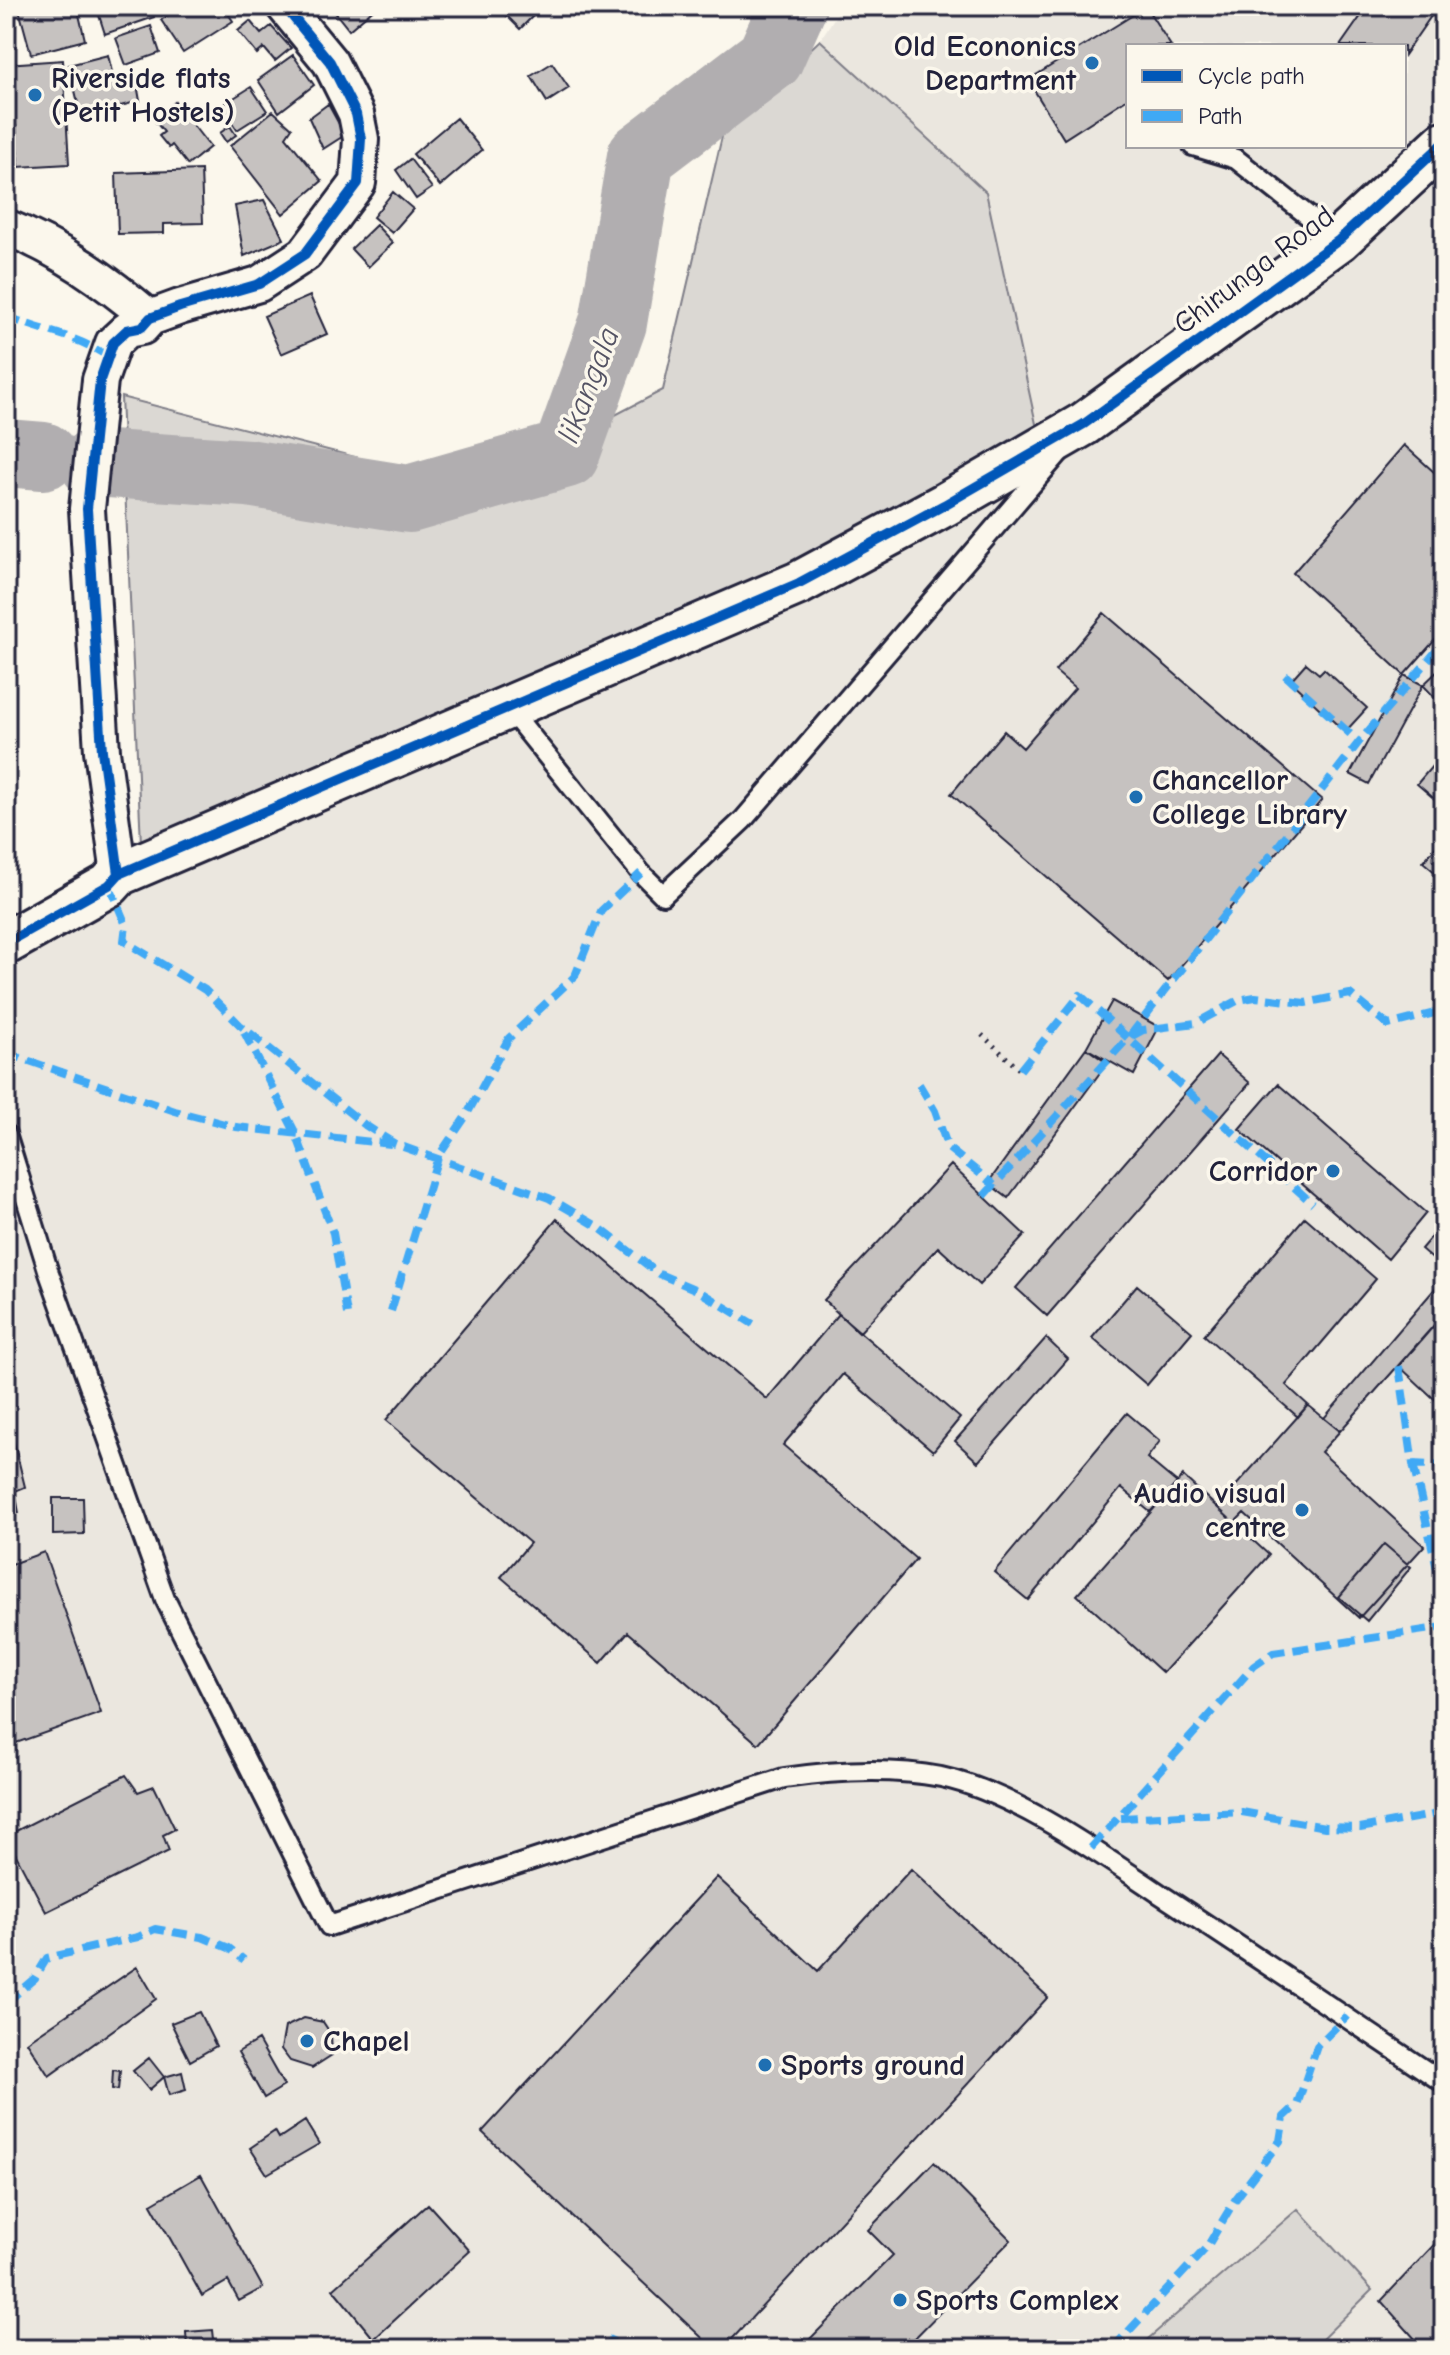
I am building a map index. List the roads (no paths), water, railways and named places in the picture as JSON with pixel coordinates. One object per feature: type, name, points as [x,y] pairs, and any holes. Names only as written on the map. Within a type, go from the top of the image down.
[{"type":"street","points":[[119,874],[102,751],[87,509],[100,380],[113,343],[127,330],[142,327],[150,318],[259,284],[305,254],[358,183],[361,139],[346,91],[330,62],[284,6]]},
{"type":"street","name":"Chirunga Road","points":[[6,943],[109,885],[119,874],[510,710],[799,583],[1084,424],[1339,240],[1444,143]]},
{"type":"street","points":[[6,227],[44,242],[101,278],[150,318]]},
{"type":"lane","points":[[1200,148],[1236,159],[1339,240]]},
{"type":"lane","points":[[510,710],[641,873],[663,895],[743,820],[1084,424]]},
{"type":"lane","points":[[6,1134],[49,1273],[165,1599],[329,1926],[784,1778],[831,1771],[875,1770],[942,1777],[985,1790],[1091,1848],[1444,2083]]},
{"type":"waterway","name":"likangala","points":[[93,463],[248,473],[409,499],[566,454],[613,323],[641,156],[770,58],[793,6]]},
{"type":"waterway","name":"likangala","points":[[6,453],[43,456]]},
{"type":"place","name":"Old Econonics Department","points":[[1092,63]]},
{"type":"place","name":"Riverside flats (Petit Hostels)","points":[[35,95]]},
{"type":"place","name":"Chancellor College Library","points":[[1136,797]]},
{"type":"place","name":"Corridor","points":[[1333,1171]]},
{"type":"place","name":"Audio visual centre","points":[[1302,1510]]},
{"type":"place","name":"Chapel","points":[[307,2041]]},
{"type":"place","name":"Sports ground","points":[[765,2065]]},
{"type":"place","name":"Sports Complex","points":[[900,2300]]}]
